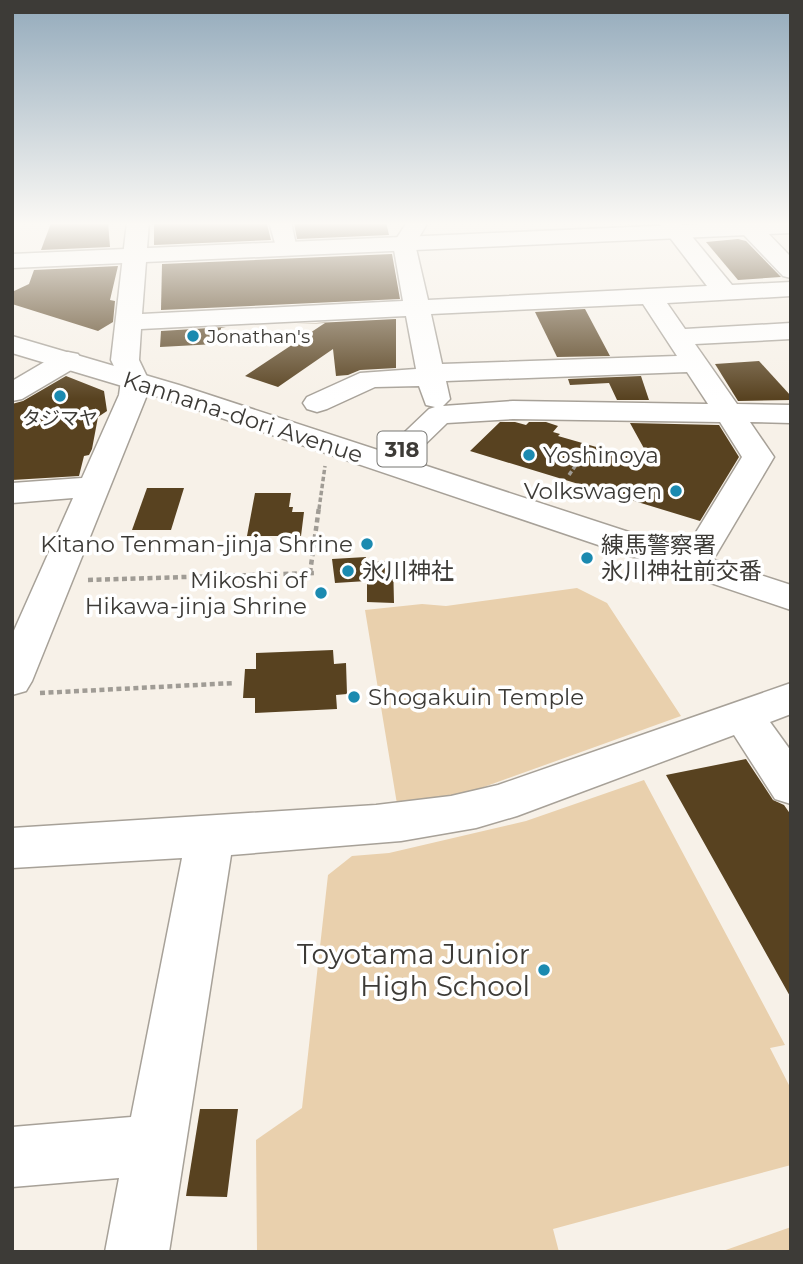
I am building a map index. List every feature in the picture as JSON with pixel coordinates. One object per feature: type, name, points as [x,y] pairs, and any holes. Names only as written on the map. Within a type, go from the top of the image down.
[{"type":"street","points":[[23,687],[94,487],[133,395],[130,322],[133,281]]},
{"type":"street","points":[[412,281],[439,415]]},
{"type":"street","points":[[716,281],[725,292]]},
{"type":"street","points":[[130,322],[791,289]]},
{"type":"street","points":[[650,296],[758,457],[704,547]]},
{"type":"street","name":"Kannana-dori Avenue","points":[[12,325],[130,371],[791,598]]},
{"type":"street","points":[[677,337],[791,331]]},
{"type":"street","name":"Kannana-dori Avenue","points":[[12,344],[68,360],[130,371],[402,449],[791,576]]},
{"type":"street","points":[[12,393],[68,360]]},
{"type":"street","points":[[317,403],[370,379],[695,364]]},
{"type":"street","points":[[545,369],[556,411]]},
{"type":"street","points":[[402,449],[439,415],[556,411],[791,414]]},
{"type":"street","points":[[12,494],[94,487]]},
{"type":"street","points":[[12,848],[210,838],[413,823],[460,815],[501,803],[791,698]]},
{"type":"street","points":[[743,716],[791,786]]},
{"type":"street","points":[[136,1252],[210,838]]},
{"type":"street","points":[[12,1157],[156,1145]]},
{"type":"path","points":[[77,581],[312,573],[326,455]]},
{"type":"path","points":[[569,475],[576,465]]},
{"type":"path","points":[[23,687],[235,683]]},
{"type":"shaded area","points":[[577,588],[607,603],[681,716],[470,792],[397,804],[365,610],[422,604],[446,606]]},
{"type":"shaded area","name":"Toyotama Junior High School","points":[[644,780],[785,1045],[770,1048],[791,1089],[791,1165],[553,1229],[559,1252],[257,1252],[256,1140],[302,1108],[328,875],[352,856],[389,853],[526,821]]},
{"type":"shaded area","points":[[791,1227],[791,1252],[720,1252]]},
{"type":"building","points":[[30,281],[114,281],[110,300],[115,301],[113,322],[98,331],[12,304],[12,292]]},
{"type":"building","points":[[162,281],[397,281],[400,299],[161,310]]},
{"type":"building","points":[[585,309],[610,356],[557,357],[535,312]]},
{"type":"building","points":[[396,319],[396,368],[360,370],[336,376],[333,349],[278,387],[245,376],[325,323],[296,324]]},
{"type":"building","points":[[226,327],[221,328],[221,333],[217,334],[216,344],[160,347],[161,331]]},
{"type":"building","points":[[759,361],[791,396],[791,400],[738,401],[715,364]]},
{"type":"building","points":[[66,376],[104,391],[107,411],[98,417],[92,449],[89,455],[84,456],[79,476],[12,480],[12,404],[23,401]]},
{"type":"building","points":[[641,376],[649,400],[617,400],[609,383],[570,385],[568,379]]},
{"type":"building","points":[[500,422],[526,425],[529,422],[546,422],[558,426],[553,432],[560,434],[558,436],[652,463],[630,423],[719,425],[739,457],[700,521],[470,451]]},
{"type":"building","points":[[147,488],[184,488],[171,530],[132,530]]},
{"type":"building","points":[[255,493],[291,493],[289,507],[293,507],[292,512],[304,512],[301,536],[247,536]]},
{"type":"building","points":[[366,557],[367,568],[367,562],[393,561],[394,603],[367,602],[367,581],[335,583],[332,559]]},
{"type":"building","points":[[333,650],[334,664],[346,663],[347,694],[336,695],[337,709],[255,713],[255,698],[243,698],[245,669],[256,669],[256,653]]},
{"type":"building","points":[[746,759],[773,800],[784,805],[791,815],[791,998],[666,775]]},
{"type":"building","points":[[200,1109],[238,1109],[227,1197],[186,1196]]},
{"type":"place","name":"Jonathan's","points":[[193,336]]},
{"type":"place","name":"タジマヤ","points":[[60,396]]},
{"type":"place","name":"Yoshinoya","points":[[529,455]]},
{"type":"place","name":"Volkswagen","points":[[676,491]]},
{"type":"place","name":"Kitano Tenman-jinja Shrine","points":[[367,544]]},
{"type":"place","name":"練馬警察署 氷川神社前交番","points":[[587,558]]},
{"type":"place","name":"氷川神社","points":[[348,571]]},
{"type":"place","name":"Mikoshi of Hikawa-jinja Shrine","points":[[321,593]]},
{"type":"place","name":"Shogakuin Temple","points":[[354,697]]},
{"type":"place","name":"Toyotama Junior High School","points":[[544,970]]}]
